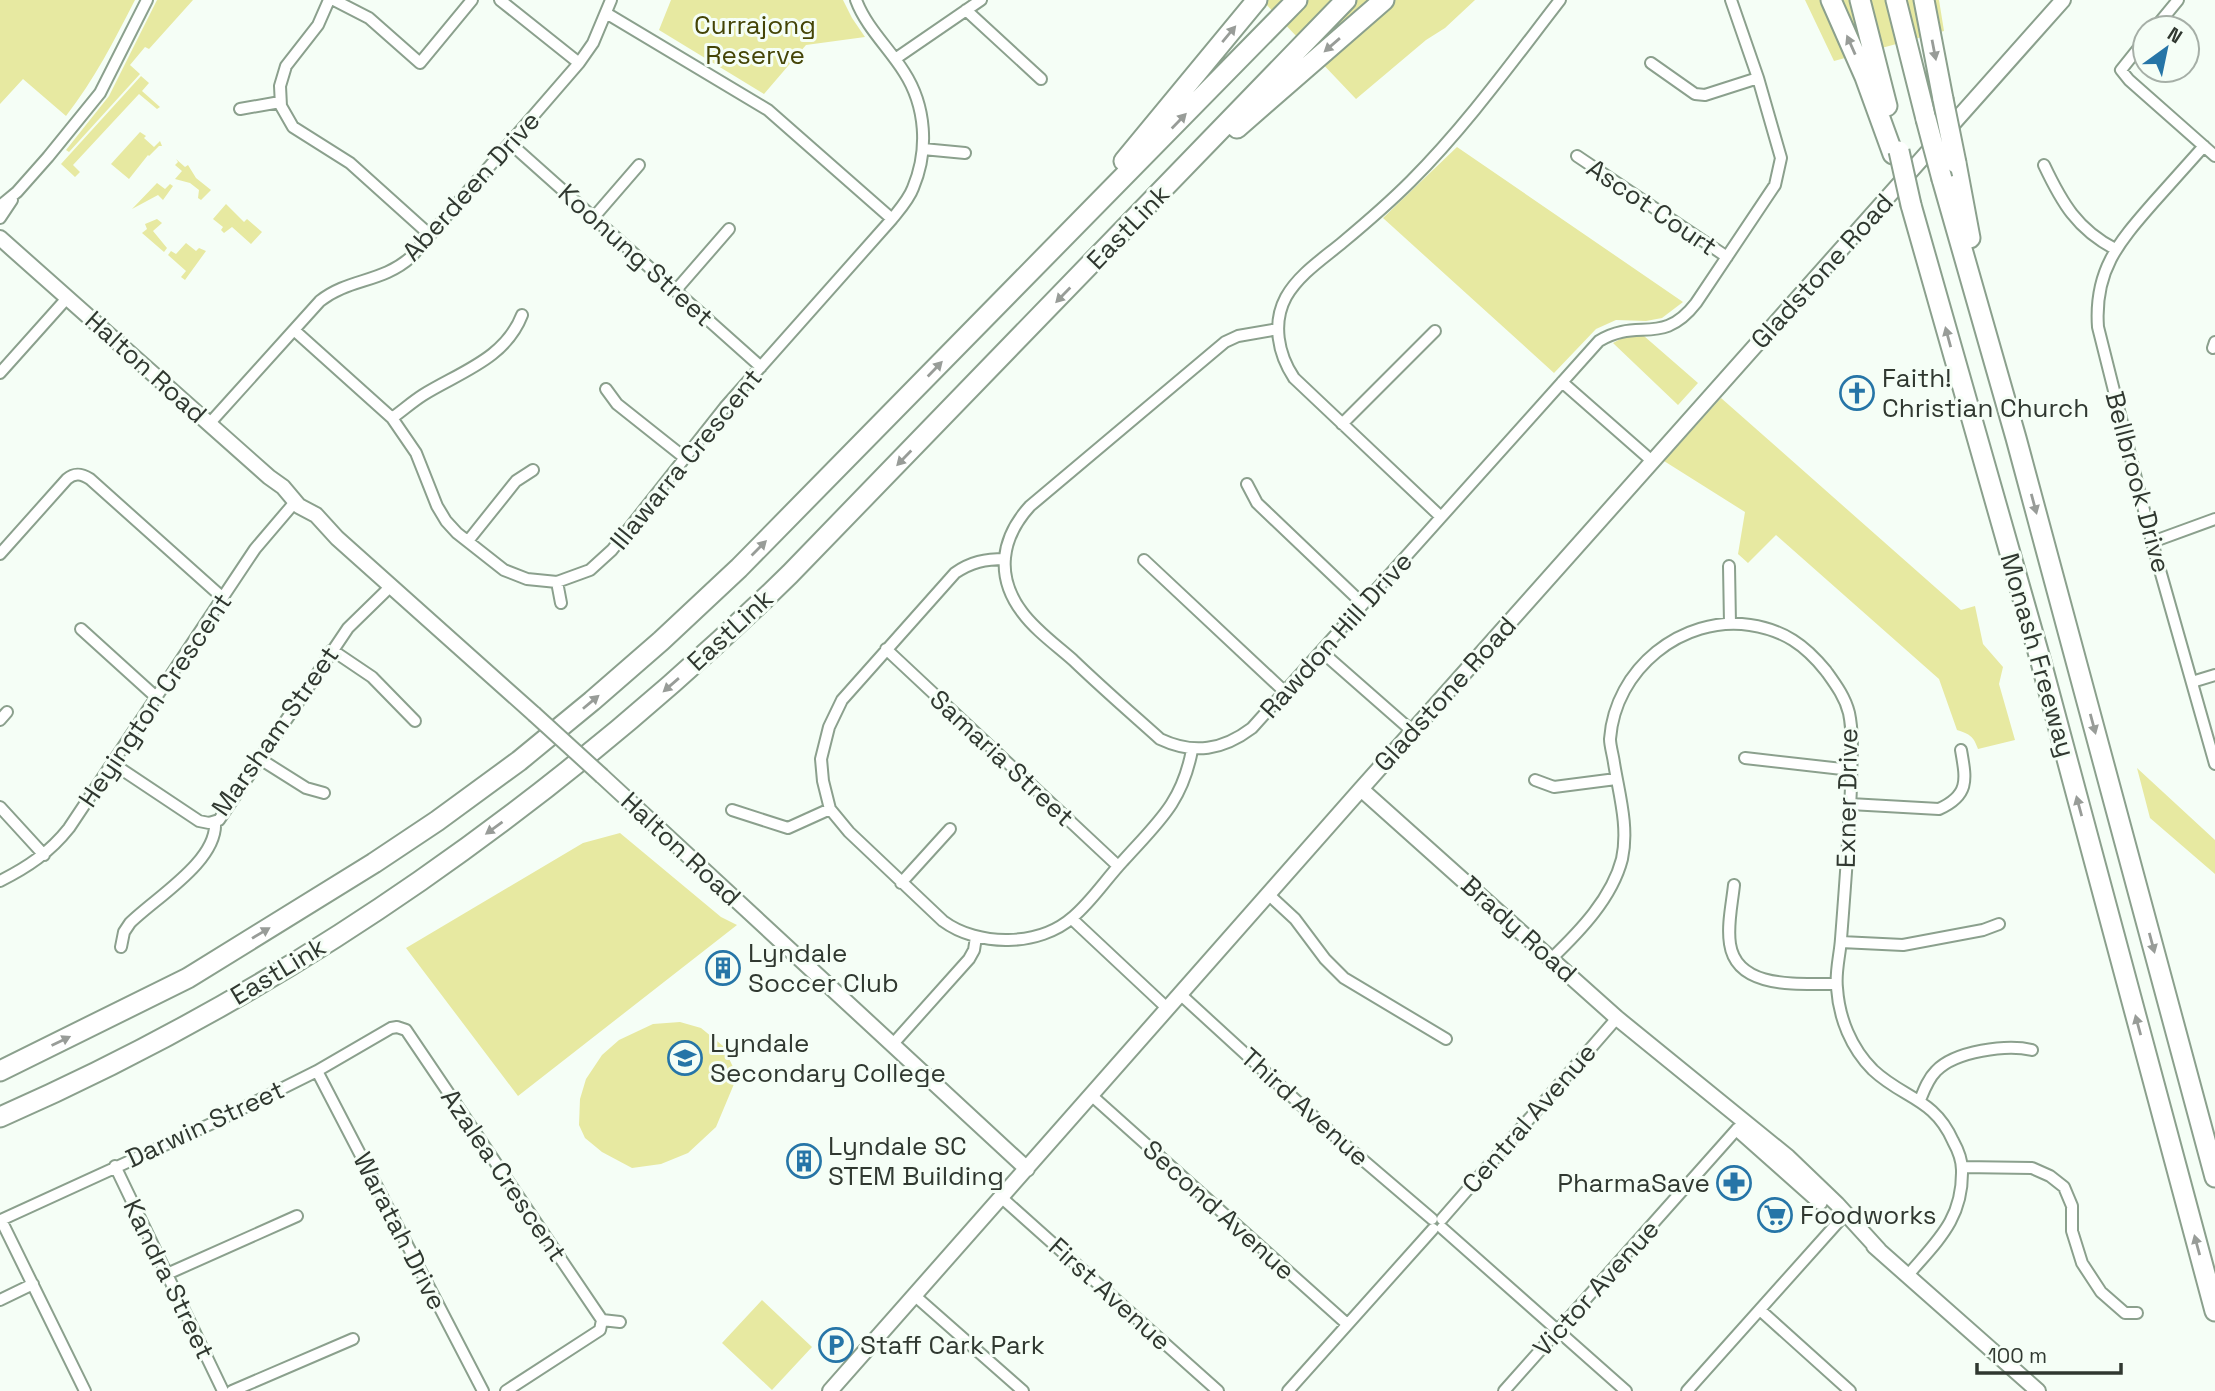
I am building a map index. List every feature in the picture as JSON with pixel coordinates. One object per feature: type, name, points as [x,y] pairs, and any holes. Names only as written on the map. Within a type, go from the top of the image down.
[{"type":"highway","points":[[1061,238],[1257,0]]},
{"type":"highway","name":"EastLink","points":[[0,1071],[188,978],[374,863],[519,761],[662,641],[739,568],[1297,0]]},
{"type":"highway","name":"EastLink","points":[[0,1116],[160,1038],[311,952],[453,858],[574,767],[701,659],[782,582],[1346,0]]},
{"type":"highway","points":[[1144,211],[1384,0]]},
{"type":"highway","points":[[1831,0],[1896,153]]},
{"type":"highway","points":[[1860,0],[1896,153]]},
{"type":"highway","name":"Monash Freeway","points":[[1896,0],[1942,179],[2215,1177]]},
{"type":"highway","points":[[1924,0],[1987,336]]},
{"type":"highway","name":"Monash Freeway","points":[[1896,153],[2044,675],[2215,1311]]},
{"type":"main road","name":"Gladstone Road","points":[[830,1391],[1412,731],[2063,0]]},
{"type":"main road","name":"Halton Road","points":[[0,227],[23,257]]},
{"type":"main road","name":"Halton Road","points":[[0,237],[269,477],[283,486],[293,505],[316,515],[332,533],[602,776],[1027,1169]]},
{"type":"main road","name":"Brady Road","points":[[1361,789],[1740,1125],[1788,1157],[1811,1187],[1843,1217],[2038,1391]]},
{"type":"street","points":[[0,218],[17,192],[100,93],[147,0]]},
{"type":"street","points":[[329,0],[318,25],[282,74],[280,102],[293,127],[350,163],[430,235]]},
{"type":"street","points":[[334,0],[369,18],[420,63],[472,0]]},
{"type":"street","points":[[500,0],[579,63]]},
{"type":"street","name":"Aberdeen Drive","points":[[209,424],[329,294],[395,269],[430,235],[579,63],[593,43],[611,0]]},
{"type":"street","name":"Illawarra Crescent","points":[[294,330],[391,418],[416,453],[441,514],[451,528],[512,574],[534,581],[558,582],[582,575],[604,559],[725,407],[892,219],[913,190],[923,149],[923,126],[917,99],[912,85],[862,13],[856,0]]},
{"type":"street","points":[[895,59],[981,0]]},
{"type":"street","points":[[1441,517],[1294,378],[1282,355],[1278,329],[1280,315],[1286,298],[1302,276],[1380,211],[1455,135],[1560,0]]},
{"type":"street","name":"Rawdon Hill Drive","points":[[1278,329],[1238,336],[1226,342],[1030,506],[1012,528],[1005,559],[1008,585],[1023,614],[1160,739],[1192,750],[1216,748],[1236,740],[1252,729],[1599,341],[1628,330],[1656,330],[1685,318],[1775,185],[1779,175],[1781,158],[1758,78],[1731,0]]},
{"type":"street","points":[[2166,14],[2178,0]]},
{"type":"street","points":[[966,10],[1041,79]]},
{"type":"street","points":[[606,13],[768,110],[892,219]]},
{"type":"street","points":[[2131,58],[2121,70],[2131,82]]},
{"type":"street","points":[[1650,63],[1695,94],[1706,95],[1758,78]]},
{"type":"street","points":[[2134,84],[2215,156]]},
{"type":"street","points":[[240,109],[280,102]]},
{"type":"street","name":"Koonung Street","points":[[510,144],[761,367]]},
{"type":"street","name":"Bellbrook Drive","points":[[2204,146],[2115,249],[2103,275],[2098,296],[2098,327],[2152,542],[2215,764]]},
{"type":"street","points":[[923,149],[965,153]]},
{"type":"street","name":"Ascot Court","points":[[1577,156],[1727,257]]},
{"type":"street","points":[[594,217],[639,165]]},
{"type":"street","points":[[2044,165],[2060,197],[2076,220],[2096,239],[2115,249]]},
{"type":"street","points":[[0,206],[17,192]]},
{"type":"street","points":[[676,290],[729,229]]},
{"type":"street","points":[[0,373],[68,297]]},
{"type":"street","points":[[391,418],[499,351],[514,332],[522,314]]},
{"type":"street","points":[[1342,424],[1434,331]]},
{"type":"street","points":[[1562,382],[1652,461]]},
{"type":"street","points":[[606,389],[617,404],[685,458]]},
{"type":"street","points":[[468,541],[516,481],[533,470]]},
{"type":"street","points":[[0,554],[67,479],[78,474],[90,479],[223,598]]},
{"type":"street","points":[[1247,484],[1257,503],[1363,604]]},
{"type":"street","name":"Heyington Crescent","points":[[0,881],[44,856],[69,828],[260,542],[293,505]]},
{"type":"street","points":[[2152,542],[2215,519]]},
{"type":"street","points":[[1005,559],[985,559],[971,563],[955,573],[842,700],[829,727],[821,759],[823,781],[831,808],[849,832],[950,926],[976,937],[1011,940],[1041,933],[1072,919],[1176,799],[1186,776],[1192,750]]},
{"type":"street","points":[[1144,561],[1285,692]]},
{"type":"street","points":[[1729,566],[1730,624]]},
{"type":"street","points":[[558,582],[561,603]]},
{"type":"street","name":"Marsham Street","points":[[112,763],[199,821],[215,822],[222,817],[348,628],[391,586]]},
{"type":"street","name":"Exner Drive","points":[[1552,958],[1604,900],[1618,873],[1625,842],[1625,826],[1610,740],[1619,702],[1632,675],[1657,650],[1693,629],[1730,624],[1769,629],[1808,649],[1841,691],[1849,713],[1852,746],[1841,942],[1836,984],[1841,1017],[1849,1036],[1871,1068],[1920,1100],[1941,1120],[1957,1149],[1962,1167],[1961,1199],[1956,1213],[1908,1275]]},
{"type":"street","points":[[81,629],[156,697]]},
{"type":"street","name":"Samaria Street","points":[[886,649],[1118,866]]},
{"type":"street","points":[[332,650],[372,677],[415,721]]},
{"type":"street","points":[[1322,652],[1412,731]]},
{"type":"street","points":[[2192,682],[2215,675]]},
{"type":"street","points":[[1850,804],[1939,810],[1948,805],[1962,790],[1966,780],[1961,750]]},
{"type":"street","points":[[260,758],[306,788],[324,793]]},
{"type":"street","points":[[1745,758],[1851,770]]},
{"type":"street","points":[[1535,780],[1555,787],[1616,779]]},
{"type":"street","points":[[0,807],[44,856]]},
{"type":"street","points":[[733,810],[788,828],[831,808]]},
{"type":"street","points":[[121,947],[124,932],[130,923],[203,858],[214,835],[215,822]]},
{"type":"street","points":[[901,883],[950,829]]},
{"type":"street","points":[[1734,885],[1729,935],[1733,957],[1742,966],[1755,977],[1767,981],[1836,984]]},
{"type":"street","points":[[1268,894],[1295,919],[1325,959],[1345,978],[1446,1040]]},
{"type":"street","points":[[1072,919],[1167,1008]]},
{"type":"street","points":[[1841,942],[1903,945],[1983,930],[1999,924]]},
{"type":"street","points":[[892,1045],[969,959],[976,937]]},
{"type":"street","name":"Third Avenue","points":[[1180,994],[1336,1137],[1626,1391]]},
{"type":"street","name":"Central Avenue","points":[[1288,1391],[1617,1018]]},
{"type":"street","name":"Darwin Street","points":[[1,1220],[215,1122],[317,1071],[391,1028],[406,1030]]},
{"type":"street","name":"Azalea Crescent","points":[[406,1030],[602,1320]]},
{"type":"street","points":[[1920,1100],[1936,1071],[1952,1060],[1984,1051],[2032,1049]]},
{"type":"street","name":"Waratah Drive","points":[[317,1071],[483,1391]]},
{"type":"street","name":"Second Avenue","points":[[1091,1095],[1347,1324]]},
{"type":"street","name":"Victor Avenue","points":[[1504,1391],[1740,1125]]},
{"type":"street","name":"Kandra Street","points":[[115,1166],[223,1391]]},
{"type":"street","points":[[1962,1167],[2032,1168],[2050,1176],[2064,1187],[2072,1206],[2072,1231],[2082,1263],[2101,1292],[2125,1313],[2137,1313]]},
{"type":"street","name":"First Avenue","points":[[1002,1198],[1218,1391]]},
{"type":"street","points":[[167,1273],[297,1216]]},
{"type":"street","points":[[1687,1391],[1843,1217]]},
{"type":"street","points":[[1,1220],[85,1391]]},
{"type":"street","points":[[0,1300],[33,1284]]},
{"type":"street","points":[[914,1295],[1023,1391]]},
{"type":"street","points":[[1760,1310],[1847,1390]]},
{"type":"street","points":[[506,1391],[600,1329],[602,1320],[620,1322]]},
{"type":"street","points":[[232,1391],[353,1339]]},
{"type":"green space","points":[[0,0],[135,0],[95,74],[66,116],[23,79],[0,104]]},
{"type":"green space","points":[[157,0],[193,0],[149,49],[145,47],[130,65],[140,74],[69,152],[66,150],[109,96]]},
{"type":"green space","name":"Currajong Reserve","points":[[671,0],[843,0],[865,37],[806,45],[764,94],[659,30]]},
{"type":"green space","points":[[1262,0],[1475,0],[1445,28],[1426,40],[1356,99]]},
{"type":"green space","points":[[1805,0],[1939,0],[1944,31],[1834,61]]},
{"type":"green space","points":[[141,76],[149,83],[142,91],[160,107],[157,109],[139,94],[73,165],[80,172],[75,177],[61,164]]},
{"type":"green space","points":[[140,132],[154,147],[160,141],[162,146],[148,155],[129,179],[111,164]]},
{"type":"green space","points":[[1457,147],[1683,302],[1662,318],[1646,321],[1616,320],[1596,329],[1554,373],[1383,218]]},
{"type":"green space","points":[[176,159],[185,167],[188,165],[196,178],[211,190],[201,200],[198,198],[199,190],[190,183],[175,179],[182,171],[175,165],[178,162]]},
{"type":"green space","points":[[157,183],[165,189],[170,184],[173,186],[163,200],[158,195],[132,209]]},
{"type":"green space","points":[[226,204],[244,222],[247,219],[262,232],[251,244],[232,227],[224,233],[221,230],[223,227],[213,219]]},
{"type":"green space","points":[[157,219],[162,223],[153,231],[167,248],[164,252],[142,233],[147,229],[145,224]]},
{"type":"green space","points":[[186,243],[196,251],[199,248],[206,251],[185,280],[181,277],[186,271],[168,255],[171,251],[176,254]]},
{"type":"green space","points":[[1626,336],[1644,336],[1698,383],[1678,405],[1613,343]]},
{"type":"green space","points":[[1721,398],[1961,610],[1975,606],[1983,644],[2003,667],[1999,684],[2015,740],[1978,749],[1971,736],[1957,730],[1939,679],[1776,535],[1748,563],[1738,554],[1745,512],[1664,461]]},
{"type":"green space","points":[[2137,768],[2215,840],[2215,874],[2150,818]]},
{"type":"green space","points":[[620,833],[721,917],[737,925],[518,1096],[406,948],[583,843]]},
{"type":"green space","points":[[680,1022],[701,1028],[723,1046],[733,1067],[734,1084],[716,1127],[688,1153],[661,1164],[632,1168],[602,1152],[585,1138],[579,1125],[580,1099],[586,1079],[602,1055],[619,1040],[653,1024]]},
{"type":"green space","points":[[762,1300],[812,1347],[772,1390],[722,1343]]},
{"type":"place","name":"Faith! Christian Church","points":[[1857,393]]},
{"type":"place","name":"Lyndale Soccer Club","points":[[723,968]]},
{"type":"place","name":"Lyndale Secondary College","points":[[685,1058]]},
{"type":"place","name":"Lyndale SC STEM Building","points":[[804,1161]]},
{"type":"place","name":"PharmaSave","points":[[1734,1183]]},
{"type":"place","name":"Foodworks","points":[[1775,1215]]},
{"type":"place","name":"Staff Cark Park","points":[[836,1345]]}]
